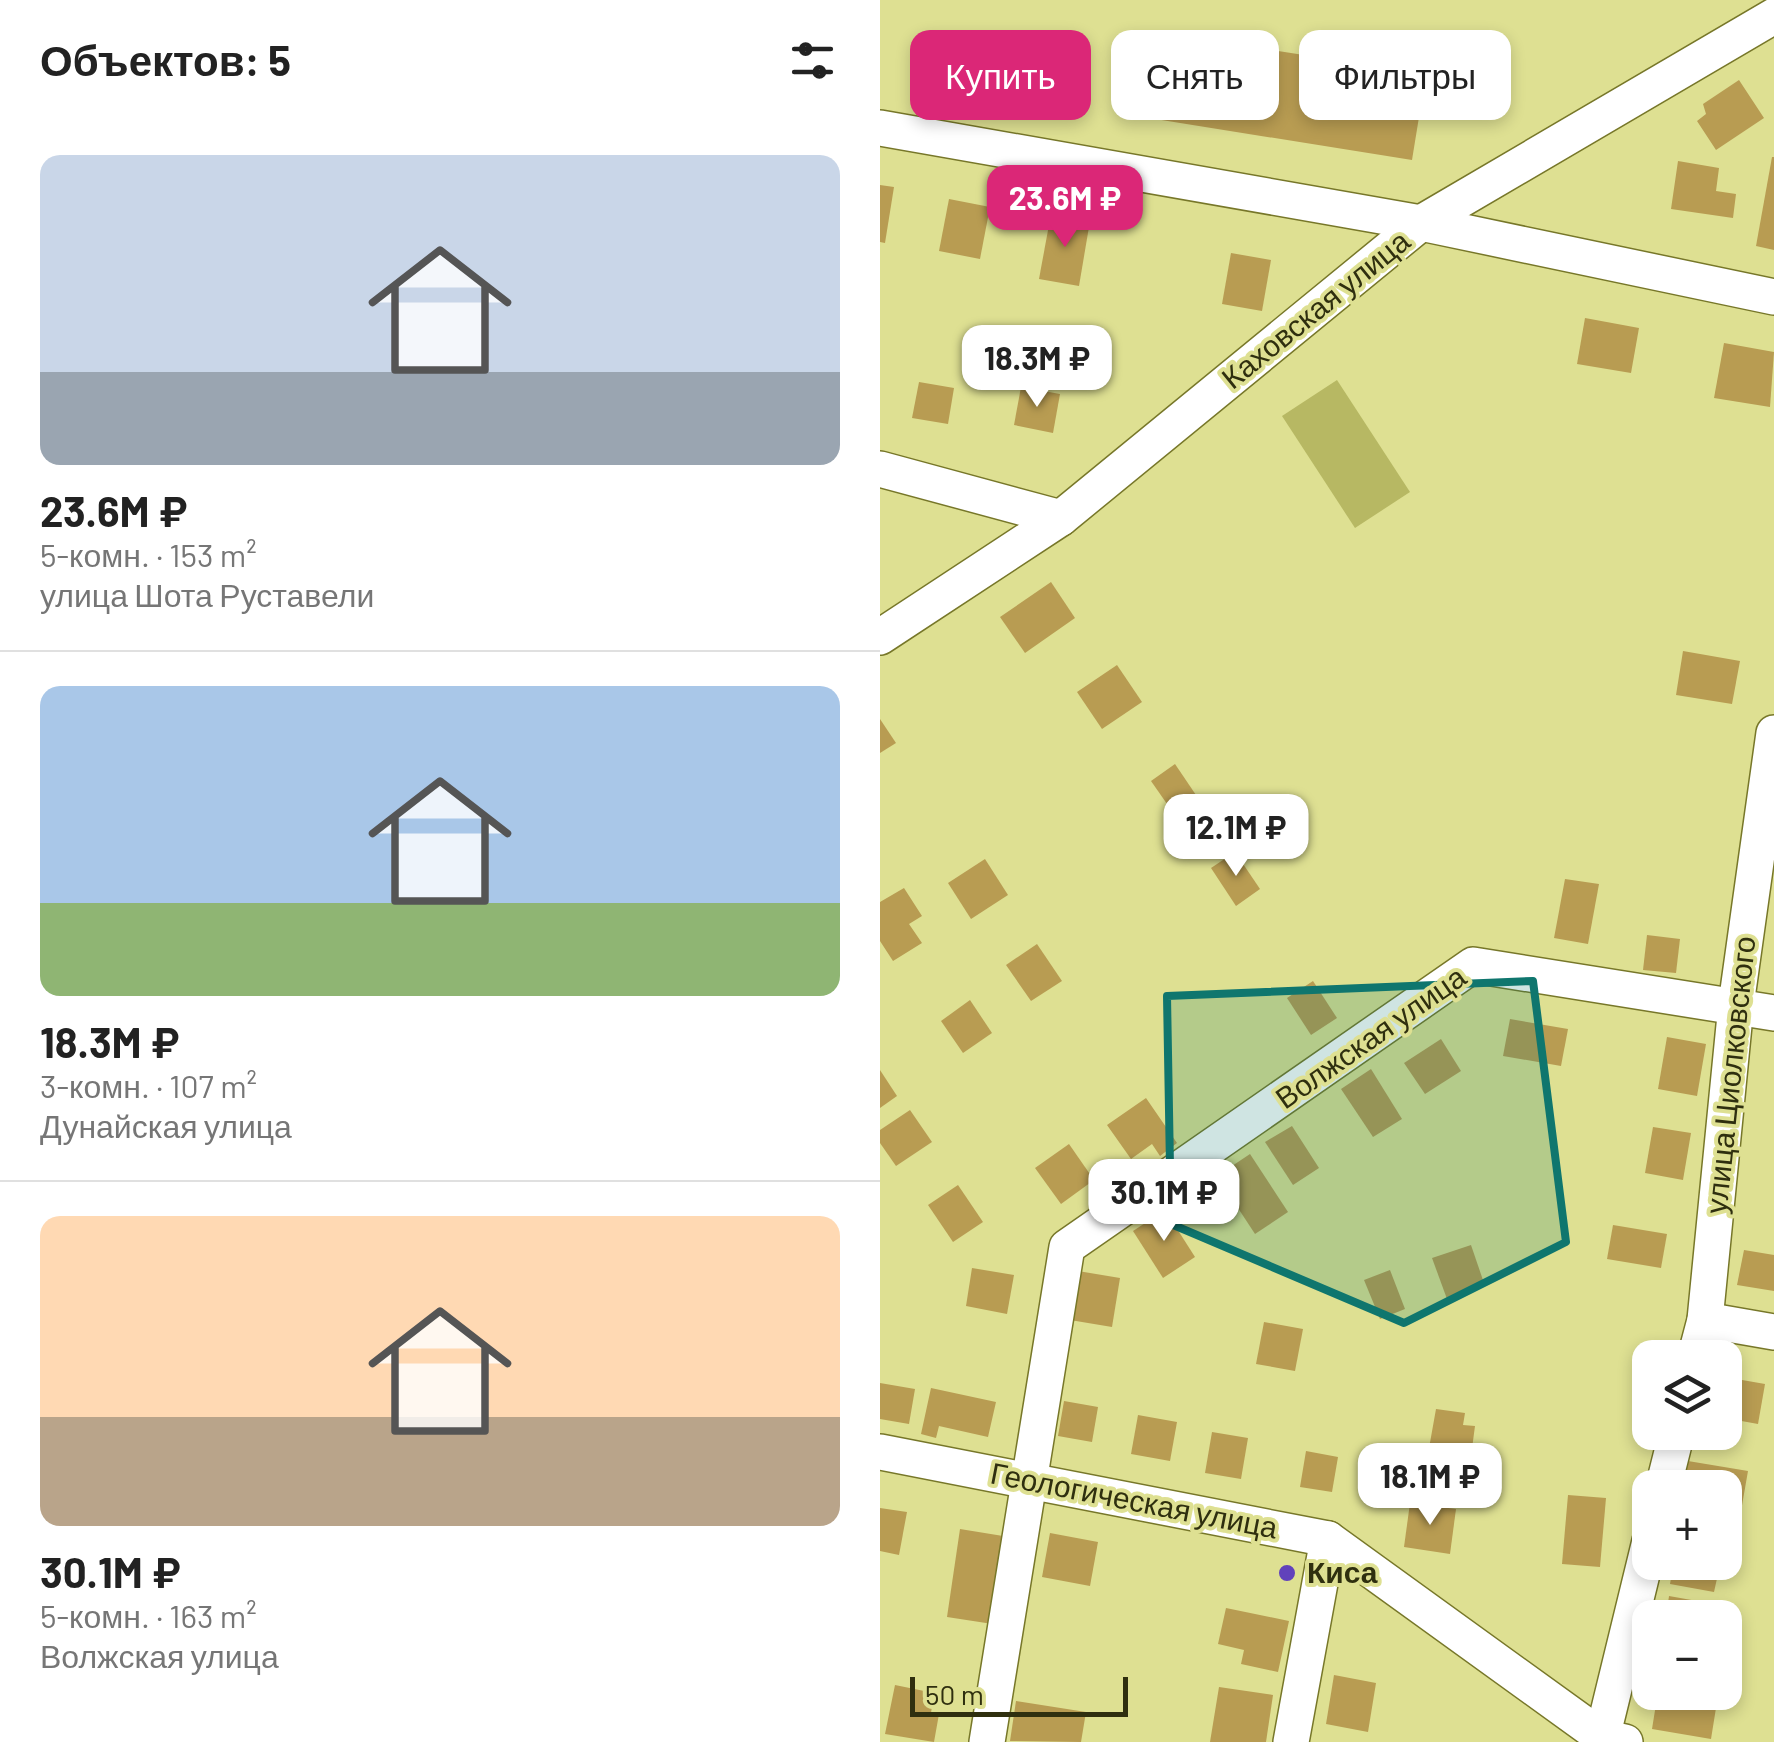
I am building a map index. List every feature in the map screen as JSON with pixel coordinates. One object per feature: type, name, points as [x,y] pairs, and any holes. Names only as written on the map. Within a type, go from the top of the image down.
[{"type":"street","name":"Каховская улица","points":[[880,637],[1062,518],[1421,224],[1774,16]]},
{"type":"street","points":[[880,128],[1421,224],[1774,297]]},
{"type":"street","points":[[880,468],[1062,518]]},
{"type":"street","name":"улица Циолковского","points":[[1699,1340],[1736,1006],[1774,733]]},
{"type":"street","name":"Волжская улица","points":[[987,1742],[1068,1247],[1473,965],[1774,1013]]},
{"type":"street","points":[[1704,1320],[1774,1332]]},
{"type":"street","name":"Геологическая улица","points":[[880,1452],[1328,1539],[1609,1740]]},
{"type":"street","points":[[1292,1742],[1328,1539]]},
{"type":"street","points":[[1609,1740],[1642,1580]]},
{"type":"highlighted area","points":[[1533,981],[1566,1242],[1404,1323],[1171,1224],[1167,996]]},
{"type":"shaded area","points":[[1337,380],[1410,492],[1355,528],[1282,416]]},
{"type":"building","points":[[1279,51],[1299,54],[1299,120],[1419,120],[1412,160],[1162,120],[1279,120]]},
{"type":"building","points":[[1739,80],[1764,118],[1716,150],[1697,121],[1706,114],[1703,104]]},
{"type":"building","points":[[1774,157],[1774,250],[1756,246]]},
{"type":"building","points":[[1678,161],[1719,168],[1716,191],[1736,194],[1733,218],[1671,209]]},
{"type":"building","points":[[880,185],[894,187],[885,243],[880,242]]},
{"type":"building","points":[[949,199],[990,207],[980,259],[939,251]]},
{"type":"building","points":[[1051,214],[1090,221],[1079,286],[1039,279]]},
{"type":"building","points":[[1231,253],[1271,260],[1262,311],[1222,304]]},
{"type":"building","points":[[1585,318],[1639,328],[1631,373],[1577,364]]},
{"type":"building","points":[[1724,343],[1774,352],[1770,407],[1714,398]]},
{"type":"building","points":[[919,382],[954,388],[948,424],[912,418]]},
{"type":"building","points":[[1021,387],[1060,394],[1053,433],[1014,425]]},
{"type":"building","points":[[1051,582],[1075,618],[1025,653],[1000,617]]},
{"type":"building","points":[[1683,651],[1740,661],[1732,704],[1676,695]]},
{"type":"building","points":[[1117,665],[1142,702],[1102,729],[1077,692]]},
{"type":"building","points":[[880,719],[896,743],[880,753]]},
{"type":"building","points":[[1175,764],[1198,798],[1174,814],[1151,781]]},
{"type":"building","points":[[1235,852],[1260,889],[1236,906],[1211,868]]},
{"type":"building","points":[[985,859],[1008,895],[971,919],[948,883]]},
{"type":"building","points":[[1565,879],[1599,884],[1588,944],[1554,938]]},
{"type":"building","points":[[904,888],[922,916],[909,924],[922,943],[893,961],[880,941],[880,902]]},
{"type":"building","points":[[1647,935],[1680,939],[1676,973],[1643,970]]},
{"type":"building","points":[[1037,944],[1062,981],[1031,1001],[1006,965]]},
{"type":"building","points":[[1313,981],[1337,1018],[1311,1035],[1287,998]]},
{"type":"building","points":[[970,1000],[992,1033],[963,1053],[941,1021]]},
{"type":"building","points":[[1510,1019],[1568,1029],[1561,1066],[1503,1056]]},
{"type":"building","points":[[1667,1037],[1706,1044],[1697,1096],[1658,1089]]},
{"type":"building","points":[[1441,1039],[1461,1071],[1425,1094],[1404,1063]]},
{"type":"building","points":[[1371,1069],[1402,1119],[1373,1137],[1341,1089]]},
{"type":"building","points":[[880,1070],[897,1096],[880,1108]]},
{"type":"building","points":[[1146,1098],[1177,1143],[1160,1156],[1152,1144],[1131,1159],[1107,1125]]},
{"type":"building","points":[[910,1110],[932,1142],[896,1166],[880,1143],[880,1130]]},
{"type":"building","points":[[1292,1126],[1319,1168],[1293,1185],[1265,1142]]},
{"type":"building","points":[[1653,1127],[1691,1133],[1683,1180],[1645,1173]]},
{"type":"building","points":[[1069,1144],[1094,1180],[1061,1204],[1035,1168]]},
{"type":"building","points":[[1250,1154],[1288,1212],[1255,1234],[1217,1176]]},
{"type":"building","points":[[958,1185],[983,1222],[953,1242],[928,1205]]},
{"type":"building","points":[[1165,1210],[1195,1257],[1163,1278],[1133,1231]]},
{"type":"building","points":[[1613,1225],[1667,1234],[1661,1268],[1607,1259]]},
{"type":"building","points":[[1471,1245],[1485,1286],[1447,1299],[1432,1258]]},
{"type":"building","points":[[1744,1250],[1774,1255],[1774,1291],[1737,1285]]},
{"type":"building","points":[[972,1268],[1014,1275],[1007,1314],[966,1306]]},
{"type":"building","points":[[1390,1270],[1405,1309],[1380,1319],[1364,1280]]},
{"type":"building","points":[[1078,1271],[1120,1278],[1112,1327],[1070,1320]]},
{"type":"building","points":[[1264,1322],[1303,1329],[1295,1371],[1256,1364]]},
{"type":"building","points":[[1742,1380],[1765,1384],[1758,1424],[1742,1421]]},
{"type":"building","points":[[880,1383],[915,1389],[909,1424],[880,1419]]},
{"type":"building","points":[[931,1388],[996,1402],[988,1437],[939,1426],[936,1438],[921,1434]]},
{"type":"building","points":[[1064,1401],[1098,1407],[1092,1442],[1058,1436]]},
{"type":"building","points":[[1436,1409],[1465,1413],[1463,1425],[1475,1426],[1469,1471],[1426,1465]]},
{"type":"building","points":[[1138,1415],[1177,1422],[1170,1461],[1131,1454]]},
{"type":"building","points":[[1212,1432],[1248,1438],[1241,1479],[1205,1473]]},
{"type":"building","points":[[1306,1451],[1338,1457],[1332,1492],[1300,1487]]},
{"type":"building","points":[[1688,1461],[1742,1470],[1686,1470]]},
{"type":"building","points":[[1742,1470],[1748,1471],[1742,1505]]},
{"type":"building","points":[[1568,1495],[1606,1498],[1600,1567],[1562,1564]]},
{"type":"building","points":[[1410,1503],[1456,1509],[1450,1554],[1404,1547]]},
{"type":"building","points":[[880,1508],[907,1512],[899,1555],[880,1551]]},
{"type":"building","points":[[960,1529],[1003,1536],[999,1625],[947,1617]]},
{"type":"building","points":[[1050,1533],[1098,1542],[1090,1586],[1042,1577]]},
{"type":"building","points":[[1671,1580],[1717,1580],[1714,1592],[1670,1584]]},
{"type":"building","points":[[1226,1608],[1289,1621],[1278,1672],[1241,1664],[1244,1650],[1218,1644]]},
{"type":"building","points":[[1334,1675],[1376,1683],[1368,1732],[1326,1724]]},
{"type":"building","points":[[895,1685],[934,1693],[931,1713],[939,1714],[934,1742],[885,1734]]},
{"type":"building","points":[[1219,1687],[1273,1695],[1266,1742],[1210,1742]]},
{"type":"building","points":[[1016,1701],[1086,1712],[1081,1742],[1010,1741]]},
{"type":"building","points":[[1655,1710],[1716,1710],[1711,1739],[1652,1729]]},
{"type":"place","name":"Киса","points":[[1287,1573]]}]
